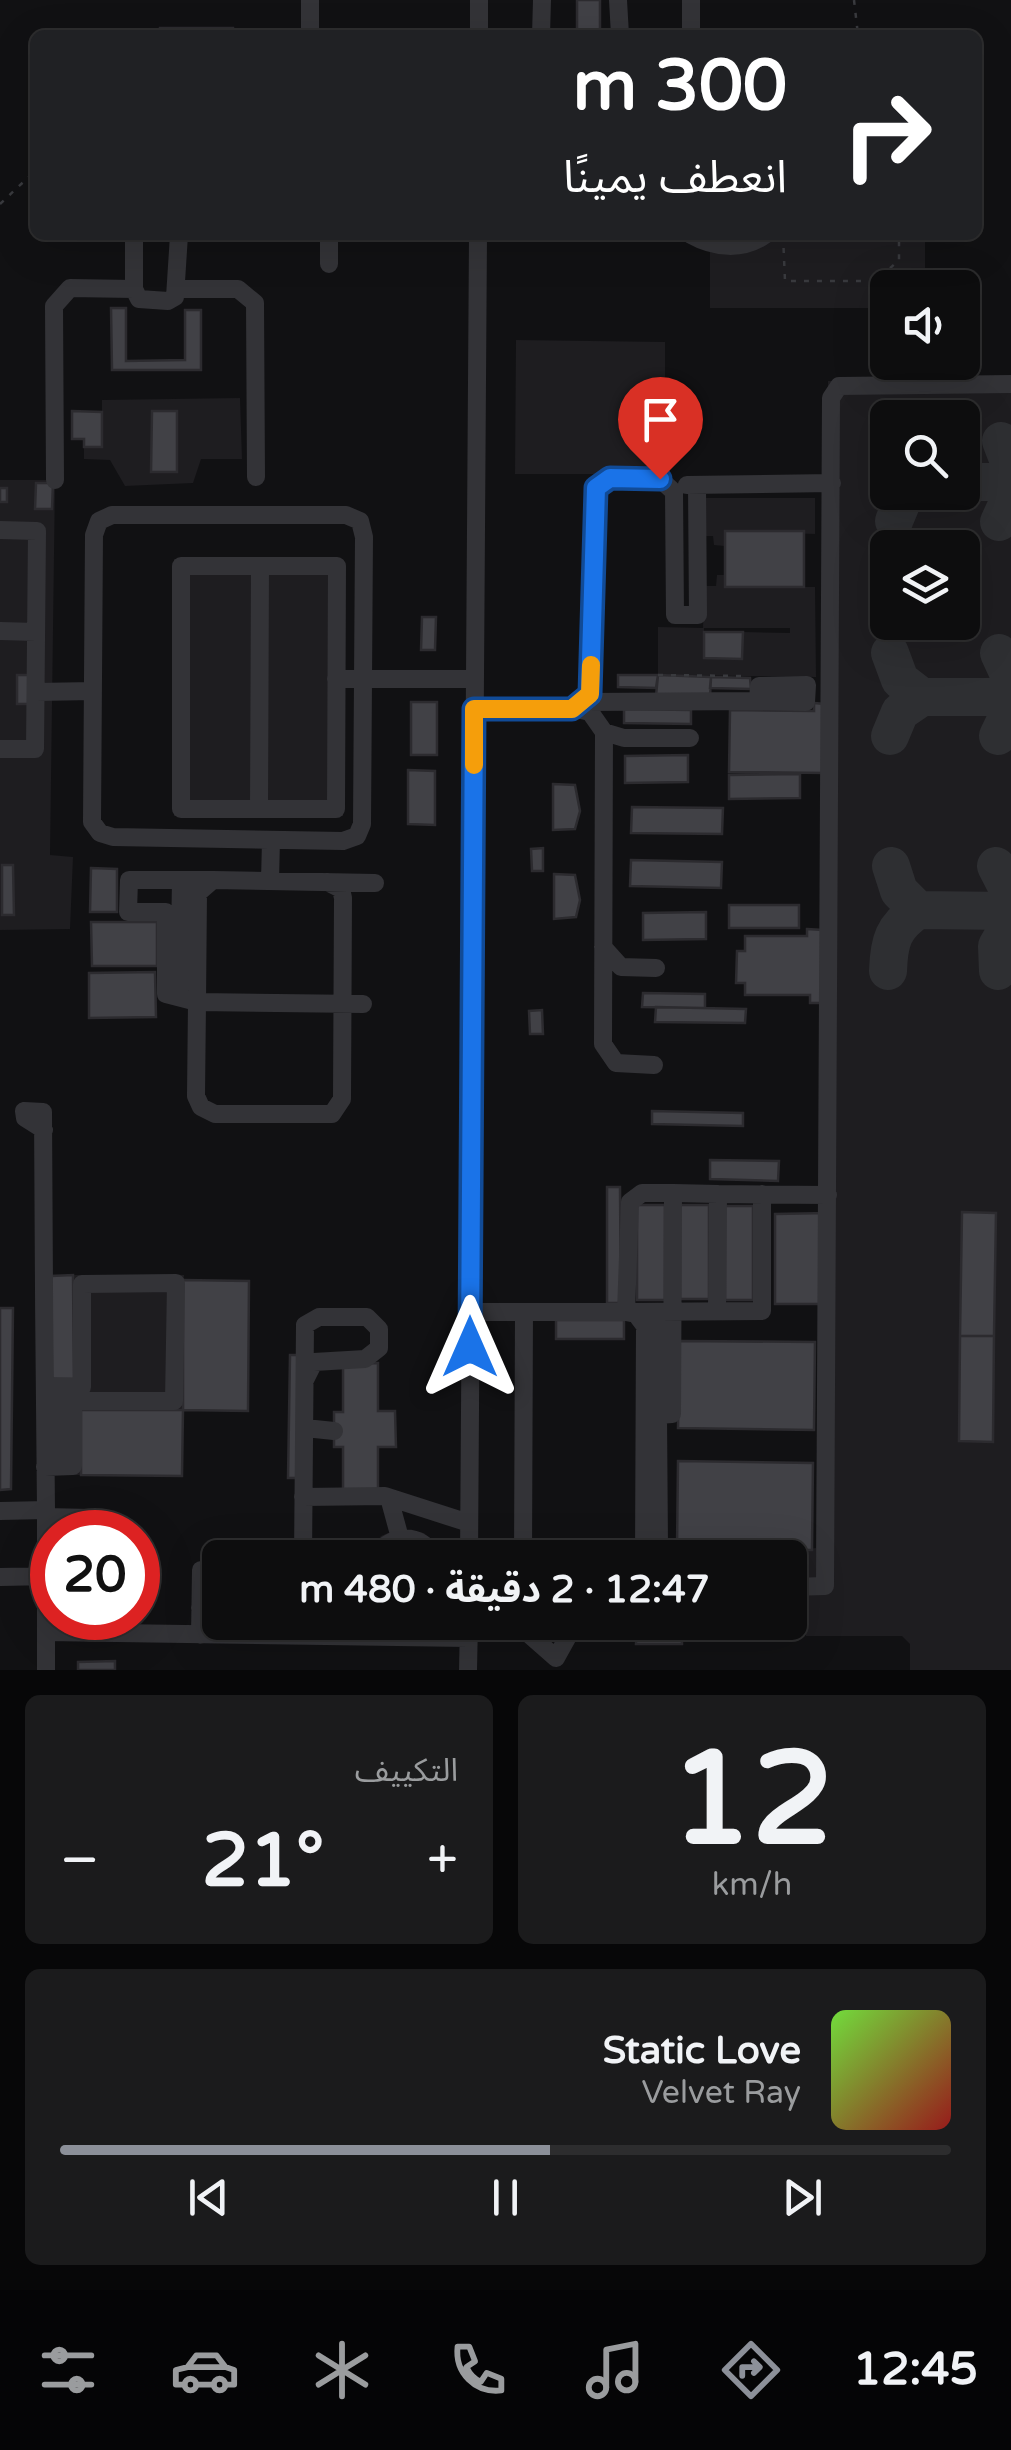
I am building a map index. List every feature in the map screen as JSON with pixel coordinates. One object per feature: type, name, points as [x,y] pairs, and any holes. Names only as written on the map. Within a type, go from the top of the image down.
[{"type":"lane","points":[[310,0],[310,30]]},
{"type":"lane","points":[[479,0],[479,30]]},
{"type":"lane","points":[[541,30],[542,0]]},
{"type":"lane","points":[[618,0],[620,30]]},
{"type":"lane","points":[[690,0],[691,30]]},
{"type":"lane","points":[[134,240],[134,289],[139,299],[148,302],[168,301],[178,290],[179,240]]},
{"type":"lane","points":[[329,240],[329,264]]},
{"type":"lane","points":[[469,1540],[478,240]]},
{"type":"lane","points":[[720,240],[749,245],[757,240]]},
{"type":"lane","points":[[55,480],[54,306],[58,296],[70,288],[134,289]]},
{"type":"lane","points":[[178,290],[238,289],[255,302],[256,478]]},
{"type":"lane","points":[[807,1587],[825,1586],[831,398],[840,386],[1011,384]]},
{"type":"lane","points":[[579,705],[590,694],[596,488],[610,478],[660,479],[669,485],[832,483]]},
{"type":"lane","points":[[669,485],[676,504],[675,615],[698,615],[697,485]]},
{"type":"lane","points":[[112,515],[346,515],[360,520],[364,537],[363,679],[362,824],[357,836],[343,841],[112,837],[100,833],[92,822],[94,535],[99,521],[112,515]]},
{"type":"lane","points":[[0,530],[37,530],[35,748],[0,749]]},
{"type":"lane","points":[[181,566],[336,566],[336,680],[336,809],[181,809],[181,566]]},
{"type":"lane","points":[[259,809],[260,566]]},
{"type":"lane","points":[[0,631],[36,632]]},
{"type":"lane","points":[[336,680],[475,679]]},
{"type":"lane","points":[[36,692],[93,691]]},
{"type":"lane","points":[[474,709],[605,702],[758,701]]},
{"type":"lane","points":[[605,702],[603,1044],[607,1055],[627,1066],[654,1065]]},
{"type":"lane","points":[[579,705],[590,712],[604,732],[624,738],[690,738]]},
{"type":"lane","points":[[270,881],[271,840]]},
{"type":"lane","points":[[363,1004],[166,994],[166,912],[128,912],[129,880],[374,883]]},
{"type":"lane","points":[[180,880],[196,1096],[201,1107],[215,1114],[324,1116],[332,1114],[342,1099],[344,898],[342,889],[326,882]]},
{"type":"lane","points":[[188,998],[198,893],[213,880]]},
{"type":"lane","points":[[603,946],[621,967],[656,968]]},
{"type":"lane","points":[[44,1130],[45,1386],[58,1398],[58,1456],[45,1466]]},
{"type":"lane","points":[[626,1312],[630,1202],[642,1193],[828,1195]]},
{"type":"lane","points":[[659,1540],[658,1415],[672,1414],[665,1312],[673,1194]]},
{"type":"lane","points":[[717,1312],[718,1194]]},
{"type":"lane","points":[[470,1312],[762,1312],[762,1194]]},
{"type":"lane","points":[[45,1386],[82,1387],[82,1284],[176,1284],[174,1402],[73,1401],[72,1466],[45,1466]]},
{"type":"lane","points":[[523,1540],[524,1312]]},
{"type":"lane","points":[[626,1312],[636,1314],[645,1326],[644,1540]]},
{"type":"lane","points":[[303,1540],[305,1325],[319,1317],[367,1318],[380,1330],[379,1348],[365,1359],[314,1362],[305,1380]]},
{"type":"lane","points":[[305,1428],[334,1431]]},
{"type":"lane","points":[[45,1466],[46,1510]]},
{"type":"lane","points":[[304,1497],[397,1500],[469,1523]]},
{"type":"lane","points":[[397,1500],[391,1505],[391,1516],[400,1538]]},
{"type":"lane","points":[[0,1511],[30,1513]]},
{"type":"lane","points":[[394,1540],[413,1540]]},
{"type":"lane","points":[[0,1577],[30,1576]]},
{"type":"lane","points":[[160,1634],[200,1635],[200,1608]]},
{"type":"lane","points":[[46,1640],[46,1670]]},
{"type":"lane","points":[[468,1640],[468,1670]]},
{"type":"lane","points":[[533,1640],[556,1664],[567,1640]]},
{"type":"path","points":[[854,0],[857,30]]},
{"type":"path","points":[[0,204],[30,175]]},
{"type":"path","points":[[783,240],[785,281],[876,282],[900,260],[899,240]]},
{"type":"path","points":[[658,675],[757,676]]},
{"type":"shaded area","points":[[710,240],[925,240],[925,270],[870,270],[870,308],[710,308]]},
{"type":"shaded area","points":[[516,340],[665,342],[665,474],[515,474]]},
{"type":"shaded area","points":[[1011,376],[1011,1670],[910,1670],[910,1644],[902,1636],[807,1636],[807,1549],[816,1548],[828,381],[980,380],[980,377]]},
{"type":"shaded area","points":[[240,398],[242,459],[201,459],[193,483],[125,486],[110,460],[84,459],[84,447],[102,446],[102,400]]},
{"type":"shaded area","points":[[0,480],[55,480],[50,855],[73,857],[70,929],[0,930]]},
{"type":"shaded area","points":[[703,498],[815,498],[815,534],[726,531],[724,546],[714,545],[713,536],[704,536]]},
{"type":"shaded area","points":[[174,559],[343,559],[343,816],[174,816]]},
{"type":"shaded area","points":[[717,575],[725,575],[726,587],[815,587],[816,677],[658,675],[658,627],[703,628],[704,586],[716,586]],"holes":[[[704,628],[790,628],[790,633],[743,632],[742,658],[704,658]]]},
{"type":"shaded area","points":[[73,1275],[184,1275],[183,1410],[82,1410],[81,1475],[52,1475],[52,1379],[74,1378]]},
{"type":"shaded area","points":[[398,1529],[424,1533],[431,1540],[378,1540]]},
{"type":"building","points":[[577,0],[600,0],[600,30],[577,30]]},
{"type":"building","points":[[160,28],[233,28],[233,30]]},
{"type":"building","points":[[111,308],[126,308],[126,361],[185,360],[185,310],[201,310],[201,370],[112,370]]},
{"type":"building","points":[[72,411],[102,412],[102,447],[84,447],[84,439],[72,439]]},
{"type":"building","points":[[152,411],[177,411],[177,472],[151,472]]},
{"type":"building","points":[[36,483],[53,483],[52,509],[35,509]]},
{"type":"building","points":[[0,488],[7,488],[7,502],[0,502]]},
{"type":"building","points":[[725,531],[804,531],[804,587],[725,587]]},
{"type":"building","points":[[422,617],[436,617],[435,650],[421,650]]},
{"type":"building","points":[[704,632],[743,632],[742,659],[704,658]]},
{"type":"building","points":[[17,675],[31,675],[31,704],[17,704]]},
{"type":"building","points":[[618,675],[658,675],[656,688],[618,687]]},
{"type":"building","points":[[658,675],[711,677],[710,698],[656,696]]},
{"type":"building","points":[[711,677],[750,678],[751,689],[710,688]]},
{"type":"building","points":[[411,702],[437,702],[437,755],[411,755]]},
{"type":"building","points":[[814,703],[825,704],[825,773],[729,772],[730,710],[814,711]]},
{"type":"building","points":[[624,709],[691,710],[691,724],[624,723]]},
{"type":"building","points":[[688,755],[688,782],[625,783],[625,756]]},
{"type":"building","points":[[408,770],[435,771],[435,825],[408,824]]},
{"type":"building","points":[[800,774],[800,798],[729,799],[729,775]]},
{"type":"building","points":[[553,784],[575,785],[580,811],[575,829],[553,830]]},
{"type":"building","points":[[632,807],[723,808],[722,834],[631,833]]},
{"type":"building","points":[[543,848],[543,871],[532,871],[531,849]]},
{"type":"building","points":[[631,860],[722,862],[721,888],[630,886]]},
{"type":"building","points":[[2,865],[13,865],[14,915],[2,915]]},
{"type":"building","points":[[91,868],[117,869],[117,912],[90,912]]},
{"type":"building","points":[[554,874],[575,875],[580,900],[576,917],[554,919]]},
{"type":"building","points":[[729,905],[799,905],[799,928],[729,928]]},
{"type":"building","points":[[706,912],[706,939],[643,940],[643,913]]},
{"type":"building","points":[[91,922],[157,922],[157,966],[92,966]]},
{"type":"building","points":[[807,929],[823,930],[822,1003],[810,1003],[810,995],[745,995],[745,983],[736,983],[737,951],[745,951],[745,936],[807,936]]},
{"type":"building","points":[[155,972],[156,1017],[89,1018],[89,973]]},
{"type":"building","points":[[643,993],[705,994],[705,1008],[642,1007]]},
{"type":"building","points":[[656,1007],[746,1009],[745,1023],[655,1022]]},
{"type":"building","points":[[542,1010],[543,1034],[530,1034],[529,1011]]},
{"type":"building","points":[[652,1111],[743,1113],[743,1126],[652,1124]]},
{"type":"building","points":[[710,1160],[779,1161],[778,1181],[710,1179]]},
{"type":"building","points":[[607,1187],[620,1187],[621,1303],[607,1303]]},
{"type":"building","points":[[637,1205],[665,1205],[665,1300],[637,1300]]},
{"type":"building","points":[[680,1205],[709,1205],[709,1299],[680,1299]]},
{"type":"building","points":[[725,1206],[753,1206],[753,1300],[725,1300]]},
{"type":"building","points":[[962,1212],[996,1213],[994,1336],[960,1336]]},
{"type":"building","points":[[827,1213],[827,1304],[775,1304],[775,1214]]},
{"type":"building","points":[[73,1275],[74,1379],[52,1379],[51,1276]]},
{"type":"building","points":[[183,1280],[249,1281],[248,1411],[183,1410]]},
{"type":"building","points":[[0,1308],[13,1308],[11,1489],[0,1490]]},
{"type":"building","points":[[556,1320],[624,1320],[624,1339],[556,1339]]},
{"type":"building","points":[[960,1336],[994,1336],[993,1442],[959,1441]]},
{"type":"building","points":[[679,1341],[815,1342],[814,1430],[678,1428]]},
{"type":"building","points":[[290,1355],[305,1355],[304,1478],[288,1478]]},
{"type":"building","points":[[378,1363],[378,1411],[395,1411],[396,1447],[378,1447],[378,1494],[343,1494],[343,1447],[334,1447],[334,1412],[343,1412],[343,1364]]},
{"type":"building","points":[[81,1410],[183,1410],[182,1476],[81,1475]]},
{"type":"building","points":[[678,1461],[813,1463],[812,1550],[807,1550],[807,1540],[677,1540]]},
{"type":"building","points":[[636,1640],[682,1640],[682,1644],[636,1644]]},
{"type":"building","points":[[115,1661],[115,1670],[78,1670],[78,1662]]},
{"type":"taxiway","points":[[1001,441],[1011,467]]},
{"type":"taxiway","points":[[980,482],[1011,482]]},
{"type":"taxiway","points":[[999,522],[1011,496]]},
{"type":"taxiway","points":[[894,521],[899,510]]},
{"type":"taxiway","points":[[890,653],[900,680],[922,697],[900,712],[890,736]]},
{"type":"taxiway","points":[[999,653],[1011,679]]},
{"type":"taxiway","points":[[922,697],[1011,697]]},
{"type":"taxiway","points":[[998,736],[1011,709]]},
{"type":"taxiway","points":[[888,971],[894,936],[918,910],[899,891],[891,866]]},
{"type":"taxiway","points":[[996,866],[1011,895]]},
{"type":"taxiway","points":[[918,910],[1011,911]]},
{"type":"taxiway","points":[[998,971],[997,946],[1011,922]]},
{"type":"slow traffic","points":[[474,765],[474,709],[572,709],[586,702],[590,694],[591,665]]},
{"type":"route","points":[[470,1347],[474,709],[572,709],[586,702],[590,694],[596,488],[610,478],[660,479]]}]
